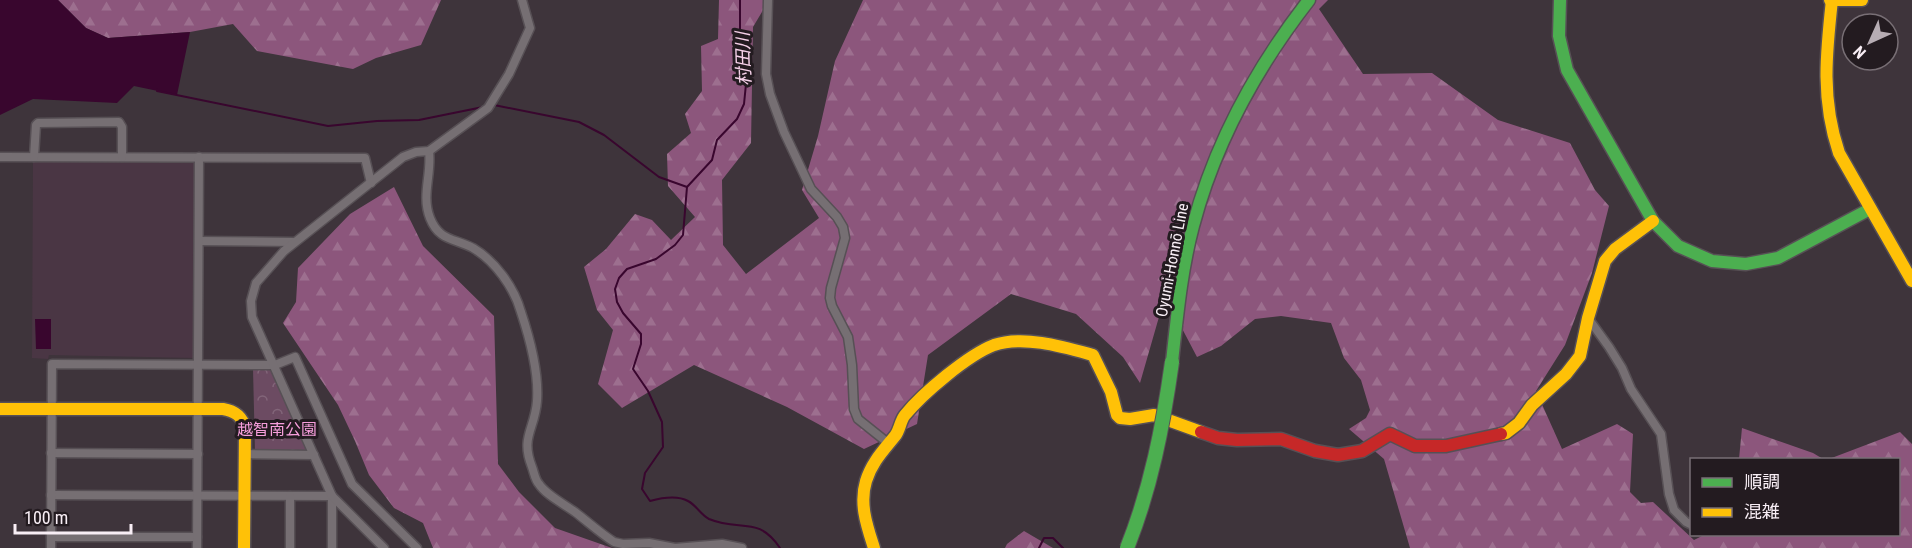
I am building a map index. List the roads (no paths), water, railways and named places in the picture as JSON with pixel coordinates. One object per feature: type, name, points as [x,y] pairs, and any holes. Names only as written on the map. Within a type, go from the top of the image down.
[{"type":"street","points":[[384,548],[332,496],[252,317],[250,301],[256,283],[293,242],[403,157],[416,152],[429,151],[491,105],[509,74],[530,28],[522,0]]},
{"type":"street","points":[[768,0],[766,74],[770,94],[784,132],[811,189],[837,217],[843,228],[845,238],[830,298],[848,337],[854,409],[858,418],[888,443]]},
{"type":"street","name":"Oyumi-Honnō Line","points":[[1127,548],[1145,500],[1155,461],[1193,228],[1216,155],[1230,122],[1259,68],[1281,35],[1309,0]]},
{"type":"street","points":[[1560,0],[1559,48],[1567,70],[1653,221],[1678,246],[1712,261],[1746,264],[1778,258],[1870,209]]},
{"type":"street","points":[[1862,0],[1831,0],[1824,72],[1825,102],[1830,132],[1839,153],[1912,281]]},
{"type":"street","points":[[34,157],[38,123],[119,122],[122,127],[122,158]]},
{"type":"street","points":[[429,151],[430,163],[425,193],[429,217],[442,236],[471,247],[482,254],[502,275],[515,294],[521,312],[532,354],[537,387],[537,403],[526,444],[527,456],[539,485],[614,542],[649,543],[675,548],[700,544],[742,548]]},
{"type":"street","points":[[0,157],[365,158],[371,183]]},
{"type":"street","points":[[197,548],[199,157]]},
{"type":"street","points":[[874,548],[863,512],[864,483],[875,459],[897,433],[903,418],[915,404],[963,363],[995,345],[1020,342],[1052,343],[1093,355],[1111,392],[1117,415],[1120,418],[1131,419],[1154,415],[1218,438],[1281,439],[1329,454],[1362,451],[1390,434],[1415,446],[1446,446],[1506,433],[1519,423],[1532,405],[1566,374],[1580,356],[1588,318],[1605,261],[1615,249],[1653,221]]},
{"type":"street","points":[[199,241],[293,242]]},
{"type":"street","points":[[1588,318],[1609,347],[1631,389],[1661,434],[1669,494],[1674,510],[1690,524]]},
{"type":"street","points":[[51,548],[52,364],[275,365],[295,357],[352,484],[417,548]]},
{"type":"street","points":[[0,409],[230,410],[241,417],[245,428],[244,548]]},
{"type":"street","points":[[51,453],[198,454]]},
{"type":"street","points":[[244,454],[314,455]]},
{"type":"street","points":[[51,495],[332,496]]},
{"type":"street","points":[[290,496],[290,548]]},
{"type":"street","points":[[332,496],[332,548]]},
{"type":"street","points":[[372,536],[372,548]]},
{"type":"street","points":[[51,537],[197,537]]},
{"type":"waterway","name":"村田川","points":[[740,0],[740,38],[746,84],[744,104],[737,119],[717,140],[712,160],[687,187],[683,235],[675,245],[656,259],[627,269],[619,278],[615,289],[617,302],[623,313],[641,334],[641,344],[633,369],[648,391],[662,422],[663,447],[645,473],[642,489],[650,501],[669,498],[684,499],[709,519],[764,531],[780,548]]},
{"type":"waterway","points":[[157,89],[157,91],[328,126],[419,120],[483,107]]},
{"type":"waterway","points":[[494,105],[579,122],[604,135],[659,177],[687,187]]},
{"type":"waterway","name":"村田川","points":[[1039,548],[1044,538],[1053,538],[1063,548]]},
{"type":"park label","name":"越智南公園","points":[[277,429]]}]
